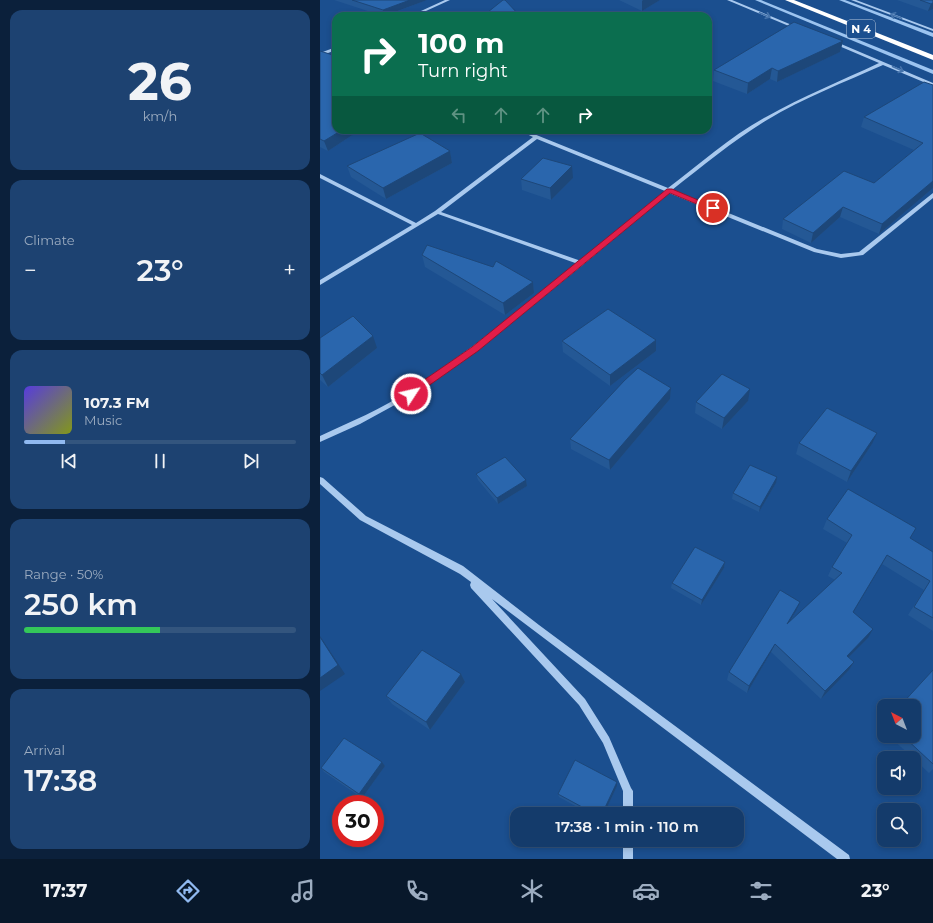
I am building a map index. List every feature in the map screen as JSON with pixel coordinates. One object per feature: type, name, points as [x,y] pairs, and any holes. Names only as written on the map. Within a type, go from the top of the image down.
[{"type":"highway","name":"N 4","points":[[788,0],[933,58]]},
{"type":"street","points":[[421,12],[448,0]]},
{"type":"street","points":[[729,0],[805,31]]},
{"type":"street","points":[[853,0],[933,30]]},
{"type":"street","points":[[826,39],[933,85]]},
{"type":"street","points":[[320,55],[332,51]]},
{"type":"street","points":[[320,439],[358,422],[411,394],[475,349],[736,138],[767,118],[800,101],[884,63]]},
{"type":"street","points":[[529,134],[670,190],[816,251],[841,256],[861,254],[933,195]]},
{"type":"street","points":[[320,283],[437,212],[536,137]]},
{"type":"street","points":[[320,176],[416,225]]},
{"type":"street","points":[[437,212],[582,263]]},
{"type":"street","points":[[320,480],[363,518],[460,569],[536,628],[845,859]]},
{"type":"street","points":[[460,569],[582,702],[606,740],[628,791],[628,807]]},
{"type":"street","points":[[628,847],[628,859]]},
{"type":"building","points":[[352,0],[410,0],[383,10]]},
{"type":"building","points":[[505,0],[516,12],[488,12]]},
{"type":"building","points":[[920,0],[933,0],[933,3],[931,4]]},
{"type":"building","points":[[794,22],[843,41],[778,71],[772,68],[748,83],[714,70]]},
{"type":"building","points":[[320,51],[332,55],[332,134],[335,134],[324,141],[320,139]]},
{"type":"building","points":[[924,82],[933,85],[933,181],[882,224],[843,207],[813,233],[783,219],[844,171],[874,183],[923,143],[864,117]]},
{"type":"building","points":[[418,134],[422,134],[450,151],[383,188],[347,166]]},
{"type":"building","points":[[543,158],[572,166],[550,188],[521,179]]},
{"type":"building","points":[[427,245],[493,267],[496,261],[533,282],[503,303],[422,255]]},
{"type":"building","points":[[608,309],[656,340],[610,375],[562,341]]},
{"type":"building","points":[[353,316],[373,336],[322,375],[320,373],[320,338]]},
{"type":"building","points":[[638,368],[671,388],[609,460],[570,439],[624,381]]},
{"type":"building","points":[[722,374],[750,389],[724,418],[696,402]]},
{"type":"building","points":[[827,408],[877,433],[851,471],[799,443]]},
{"type":"building","points":[[505,457],[526,480],[497,498],[476,474]]},
{"type":"building","points":[[750,465],[777,477],[760,507],[733,493]]},
{"type":"building","points":[[848,489],[916,528],[910,538],[933,552],[933,618],[914,607],[930,581],[887,555],[853,612],[873,629],[847,656],[854,662],[825,691],[775,644],[749,686],[729,672],[780,590],[800,602],[787,624],[842,573],[832,567],[852,535],[827,519]]},
{"type":"building","points":[[695,547],[725,562],[702,600],[672,583]]},
{"type":"building","points":[[320,637],[338,665],[320,678]]},
{"type":"building","points":[[422,650],[461,674],[426,722],[386,696]]},
{"type":"building","points":[[933,670],[933,764],[921,753],[921,751],[910,743],[921,743],[921,699],[906,699]]},
{"type":"building","points":[[344,738],[382,762],[359,794],[321,768]]},
{"type":"building","points":[[575,760],[617,782],[605,807],[582,807],[558,794]]},
{"type":"waterway","points":[[757,0],[933,72]]},
{"type":"waterway","points":[[841,0],[933,35]]},
{"type":"route","points":[[411,394],[475,349],[670,190],[713,208]]}]
